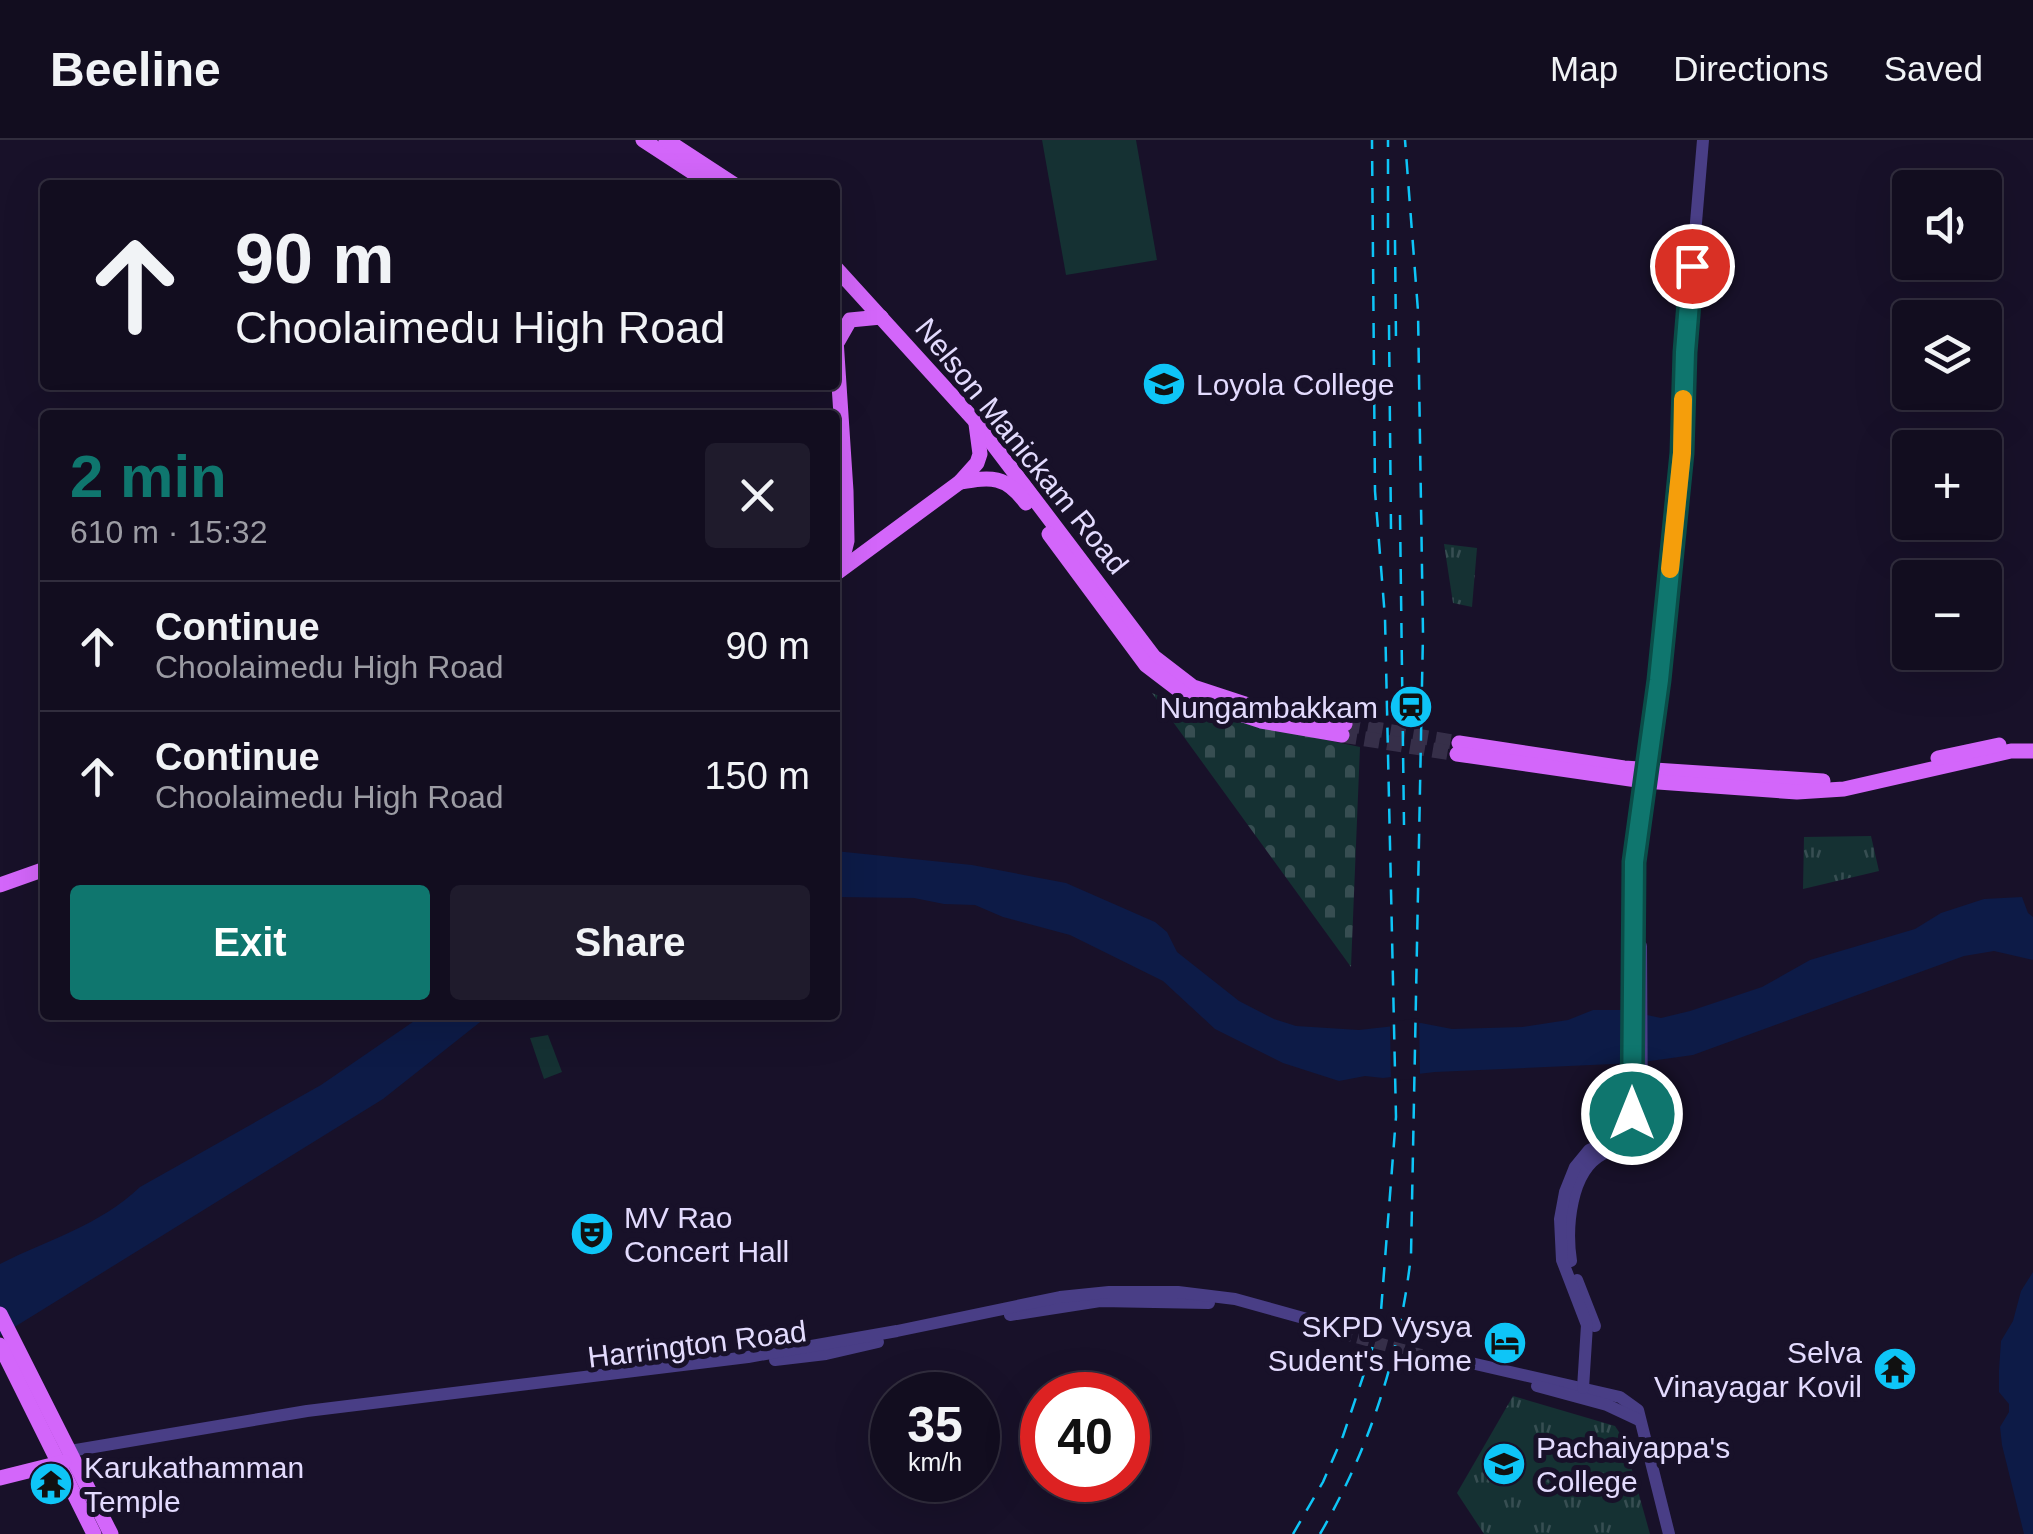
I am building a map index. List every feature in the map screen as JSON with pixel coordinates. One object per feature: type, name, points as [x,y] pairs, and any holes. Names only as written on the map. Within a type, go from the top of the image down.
[{"type":"main road","points":[[643,140],[704,180]]},
{"type":"main road","points":[[666,140],[727,180]]},
{"type":"main road","name":"Nelson Manickam Road","points":[[840,272],[976,422],[1158,668]]},
{"type":"main road","points":[[840,338],[850,320],[880,316]]},
{"type":"main road","points":[[840,385],[846,516],[846,540],[840,558]]},
{"type":"main road","points":[[840,565],[897,532],[960,482],[980,454],[976,422]]},
{"type":"main road","name":"Nelson Manickam Road","points":[[960,482],[992,477],[1019,493],[1146,665],[1158,668]]},
{"type":"main road","points":[[846,516],[853,538],[872,546]]},
{"type":"main road","points":[[1158,668],[1193,687],[1344,730]]},
{"type":"main road","points":[[1645,775],[1844,782],[1976,748],[2033,741]]},
{"type":"main road","points":[[1458,749],[1797,792],[1830,790],[2011,750],[2033,750]]},
{"type":"main road","points":[[0,875],[40,862]]},
{"type":"main road","points":[[0,885],[40,872]]},
{"type":"main road","points":[[0,1314],[13,1359],[110,1534]]},
{"type":"main road","points":[[0,1345],[13,1359]]},
{"type":"main road","points":[[0,1467],[66,1456]]},
{"type":"main road","points":[[0,1478],[66,1456]]},
{"type":"main road","points":[[66,1456],[94,1534]]},
{"type":"street","points":[[1586,1389],[1587,1325],[1562,1260],[1560,1219],[1575,1167],[1588,1150],[1628,1133],[1637,1114],[1634,862],[1659,680],[1682,453],[1685,352],[1703,140]]},
{"type":"street","name":"Harrington Road","points":[[1178,1292],[1235,1299],[1324,1326],[1234,1304],[1100,1301],[826,1354],[308,1418],[66,1456],[307,1410],[748,1357],[1060,1297],[1178,1292]]},
{"type":"street","points":[[1638,1420],[1607,1405],[1458,1362],[1620,1397],[1638,1410],[1669,1534]]},
{"type":"green space","points":[[1042,140],[1136,140],[1157,260],[1066,275]]},
{"type":"green space","points":[[1444,544],[1477,548],[1472,607],[1453,603]]},
{"type":"green space","points":[[1152,693],[1201,714],[1360,747],[1351,967]]},
{"type":"green space","points":[[1871,836],[1879,871],[1803,889],[1804,837]]},
{"type":"green space","points":[[548,1035],[562,1072],[544,1079],[530,1038]]},
{"type":"green space","points":[[1513,1396],[1615,1426],[1623,1438],[1650,1534],[1484,1534],[1457,1493]]},
{"type":"water","points":[[840,852],[972,865],[1066,883],[1155,922],[1167,932],[1177,952],[1239,1001],[1274,1019],[1296,1026],[1359,1030],[1421,1023],[1452,1029],[1522,1027],[1568,1020],[1593,1010],[1624,1010],[1661,1018],[1762,987],[1810,960],[1915,929],[1941,913],[1984,899],[2022,897],[2033,917],[2033,960],[1994,951],[1964,956],[1693,1055],[1636,1063],[1365,1076],[1339,1081],[1283,1063],[1215,1029],[1163,981],[1070,935],[1003,917],[975,905],[914,898],[840,897]]},
{"type":"water","points":[[416,1020],[483,1020],[383,1099],[0,1336],[0,1264],[108,1212],[140,1187],[321,1085]]},
{"type":"water","points":[[2033,1272],[2033,1534],[2024,1534],[2002,1445],[2000,1427],[2009,1404],[1999,1392],[1999,1370],[2001,1341]]},
{"type":"pier","points":[[1419,1018],[1420,1078],[1391,1081],[1390,1022]]},
{"type":"tunnel","points":[[1345,724],[1459,743]]},
{"type":"tunnel","points":[[1342,735],[1457,754]]},
{"type":"tunnel","points":[[1323,1328],[1457,1365]]},
{"type":"railway","points":[[1293,1534],[1323,1482],[1343,1436],[1371,1353],[1381,1311],[1396,1117],[1385,618],[1375,491],[1372,140]]},
{"type":"railway","points":[[1388,140],[1388,255]]},
{"type":"railway","points":[[1320,1534],[1354,1468],[1380,1399],[1399,1328],[1411,1255],[1423,633],[1418,311],[1405,140]]},
{"type":"railway","points":[[1395,240],[1396,340]]},
{"type":"railway","points":[[1389,325],[1391,530]]},
{"type":"railway","points":[[1400,515],[1404,825]]},
{"type":"slow traffic","points":[[1670,569],[1682,453],[1683,399]]},
{"type":"place","name":"Loyola College","points":[[1164,384]]},
{"type":"place","name":"Nungambakkam","points":[[1411,707]]},
{"type":"place","name":"MV Rao Concert Hall","points":[[592,1234]]},
{"type":"place","name":"SKPD Vysya Sudent's Home","points":[[1505,1343]]},
{"type":"place","name":"Selva Vinayagar Kovil","points":[[1895,1369]]},
{"type":"place","name":"Pachaiyappa's College","points":[[1504,1464]]},
{"type":"place","name":"Karukathamman Temple","points":[[51,1484]]},
{"type":"route","points":[[1632,1114],[1634,862],[1659,680],[1682,453],[1692,266]]}]
